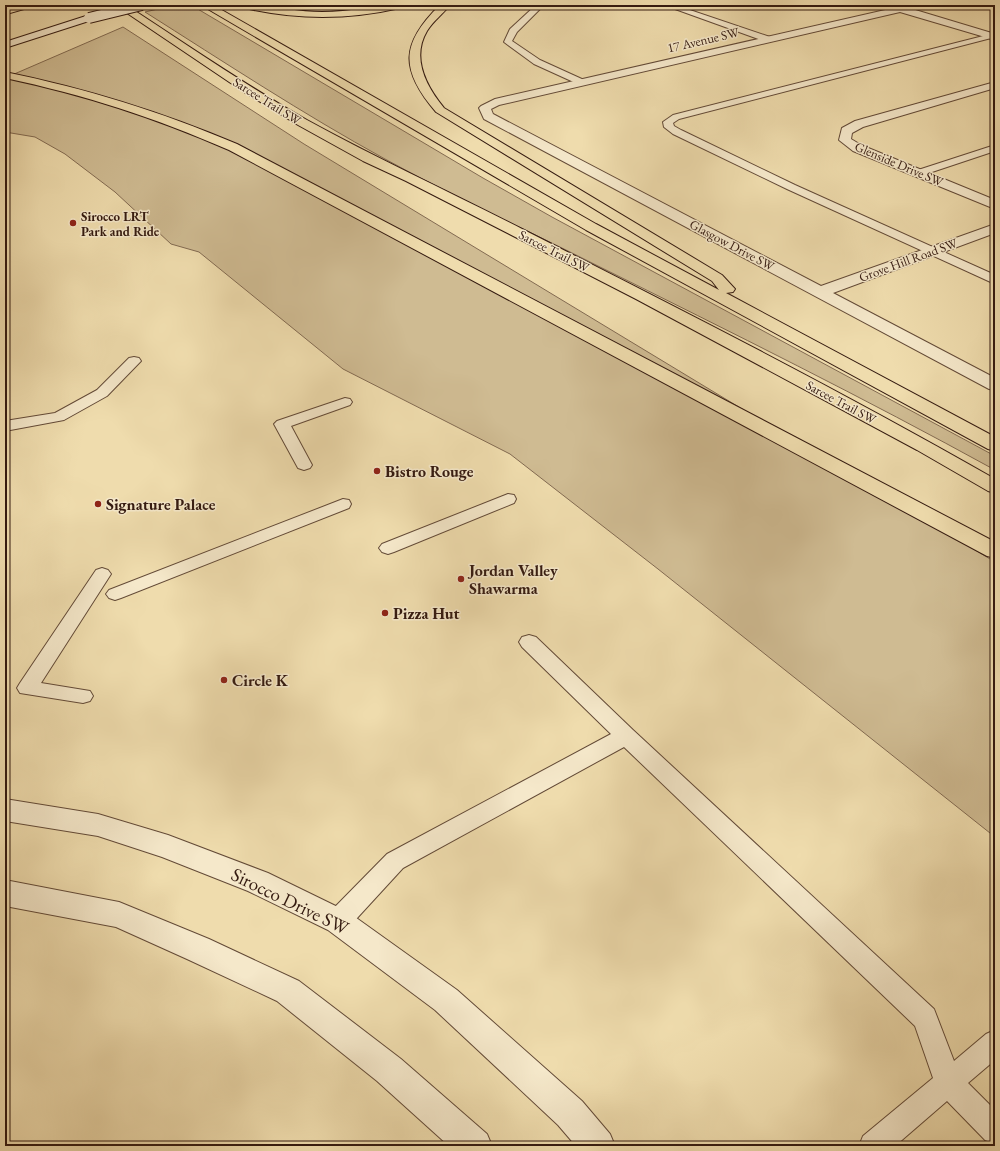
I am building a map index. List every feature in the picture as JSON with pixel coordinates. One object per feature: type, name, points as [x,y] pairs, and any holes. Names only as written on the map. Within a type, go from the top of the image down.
[{"type":"highway","name":"Sarcee Trail SW","points":[[120,5],[248,90],[314,129],[642,296],[924,446],[995,487]]},
{"type":"highway","points":[[206,5],[591,227],[995,445]]},
{"type":"highway","points":[[245,5],[273,11],[317,14],[364,11],[400,5]]},
{"type":"highway","points":[[445,5],[422,31],[415,54],[418,79],[426,94],[440,110],[717,278],[745,309]]},
{"type":"highway","points":[[5,75],[77,91],[167,119],[233,147],[995,551]]},
{"type":"highway","points":[[5,80],[33,81]]},
{"type":"street","points":[[5,45],[89,18],[142,5]]},
{"type":"street","points":[[887,5],[994,36]]},
{"type":"street","name":"17 Avenue SW","points":[[495,102],[917,5]]},
{"type":"street","name":"Glenside Drive SW","points":[[995,85],[859,124],[846,131],[845,140],[857,148],[995,205]]},
{"type":"street","name":"Glasgow Drive SW","points":[[495,102],[484,108],[488,116],[995,385]]},
{"type":"street","name":"Grove Hill Road SW","points":[[820,292],[995,228]]},
{"type":"street","name":"Sirocco Drive SW","points":[[5,810],[98,825],[168,847],[258,882],[338,921],[446,1000],[570,1113],[598,1146]]},
{"type":"street","points":[[5,892],[119,915],[198,949],[288,991],[389,1070],[475,1146]]},
{"type":"lane","points":[[540,5],[513,31],[508,42],[537,62],[581,82]]},
{"type":"lane","points":[[668,5],[767,39]]},
{"type":"lane","points":[[994,36],[676,117],[668,122],[669,127],[677,132],[791,187],[995,280]]},
{"type":"lane","points":[[919,173],[995,148]]},
{"type":"lane","points":[[5,426],[59,416],[102,393],[134,361]]},
{"type":"lane","points":[[304,465],[282,424],[345,402]]},
{"type":"lane","points":[[388,548],[508,498]]},
{"type":"lane","points":[[115,594],[343,504]]},
{"type":"lane","points":[[83,696],[28,688],[102,574]]},
{"type":"lane","points":[[529,642],[626,736],[925,1018],[948,1083],[995,1130]]},
{"type":"lane","points":[[338,921],[395,861],[626,736]]},
{"type":"lane","points":[[873,1146],[995,1043]]},
{"type":"shaded area","points":[[175,5],[191,5],[483,178],[552,217],[995,456],[995,470],[797,366],[464,200],[354,142],[234,69],[145,12]]},
{"type":"shaded area","points":[[123,27],[304,144],[995,562],[995,837],[658,569],[510,454],[343,369],[199,252],[171,244],[115,192],[65,154],[35,137],[5,132],[5,78]]},
{"type":"tram line","points":[[5,15],[40,5]]},
{"type":"place","name":"Sirocco LRT Park and Ride","points":[[73,223]]},
{"type":"place","name":"Bistro Rouge","points":[[377,471]]},
{"type":"place","name":"Signature Palace","points":[[98,504]]},
{"type":"place","name":"Jordan Valley Shawarma","points":[[461,579]]},
{"type":"place","name":"Pizza Hut","points":[[385,613]]},
{"type":"place","name":"Circle K","points":[[224,680]]}]
